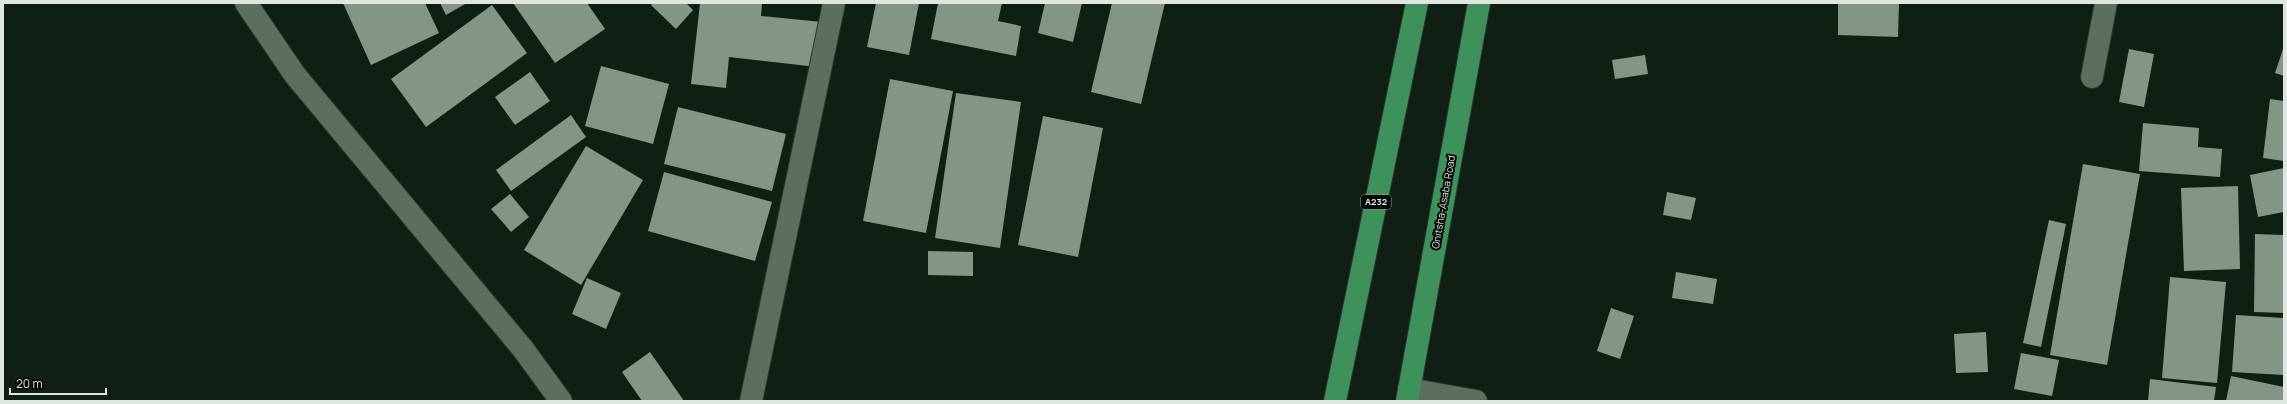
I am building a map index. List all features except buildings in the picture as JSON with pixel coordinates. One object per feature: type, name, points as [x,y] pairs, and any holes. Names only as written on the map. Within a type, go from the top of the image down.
[{"type":"highway","name":"A232","points":[[1335,401],[1417,3]]},
{"type":"highway","name":"Onitsha-Asaba Road","points":[[1408,395],[1479,3]]},
{"type":"street","points":[[246,3],[295,75],[523,349],[561,401]]},
{"type":"street","points":[[751,401],[834,3]]},
{"type":"street","points":[[2092,77],[2106,3]]},
{"type":"street","points":[[1408,395],[1476,401]]}]
